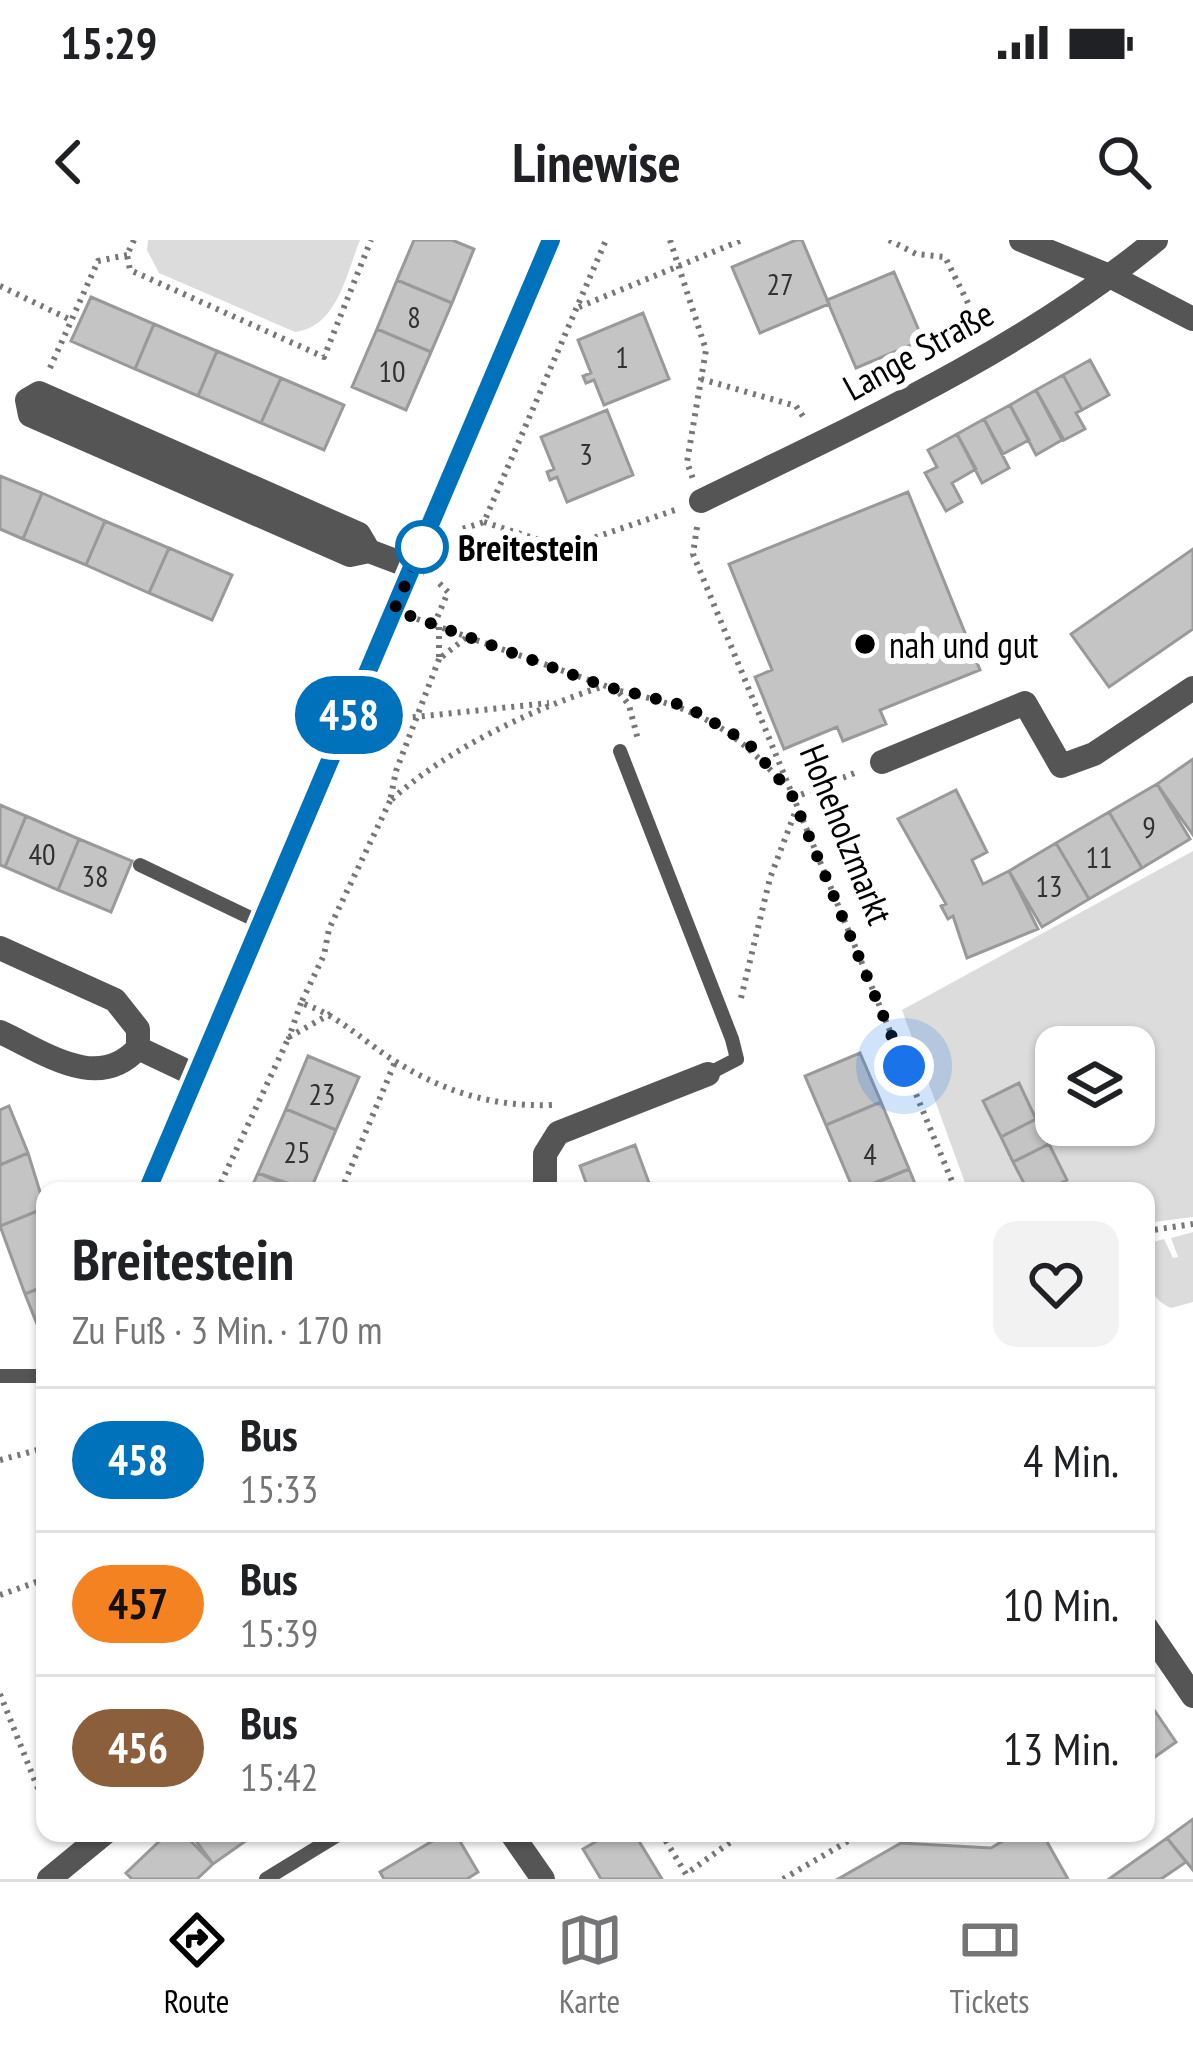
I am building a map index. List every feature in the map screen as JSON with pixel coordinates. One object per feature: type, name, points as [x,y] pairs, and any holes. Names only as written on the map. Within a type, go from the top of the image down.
[{"type":"street","points":[[151,1182],[551,240]]},
{"type":"street","points":[[1021,240],[1112,277],[1193,319]]},
{"type":"street","name":"Lange Straße","points":[[701,501],[990,352],[1112,277],[1156,240]]},
{"type":"street","points":[[38,393],[359,534],[369,550],[414,568]]},
{"type":"street","points":[[883,762],[1025,703],[1061,766],[1094,754],[1193,688]]},
{"type":"street","points":[[0,948],[115,1000],[138,1029],[138,1048]]},
{"type":"street","points":[[0,1032],[88,1071],[107,1069],[138,1048]]},
{"type":"street","points":[[138,1048],[195,1075]]},
{"type":"street","points":[[545,1182],[545,1154],[558,1133],[708,1074]]},
{"type":"street","points":[[1155,1640],[1193,1696]]},
{"type":"street","points":[[49,1879],[94,1842]]},
{"type":"street","points":[[517,1842],[542,1879]]},
{"type":"lane","points":[[620,751],[732,1039],[736,1059],[708,1074]]},
{"type":"lane","points":[[140,865],[261,923]]},
{"type":"lane","points":[[0,1376],[36,1376]]},
{"type":"lane","points":[[266,1879],[326,1842]]},
{"type":"path","points":[[134,240],[127,255],[130,270],[323,357],[371,240]]},
{"type":"path","points":[[484,522],[606,240]]},
{"type":"path","name":"Hoheholzmarkt","points":[[670,240],[706,350],[686,461],[701,501],[693,554],[952,1182]]},
{"type":"path","points":[[576,308],[742,240]]},
{"type":"path","points":[[889,240],[916,254],[945,257],[964,286],[990,352]]},
{"type":"path","points":[[38,393],[98,261],[127,255]]},
{"type":"path","points":[[0,286],[73,321]]},
{"type":"path","points":[[701,380],[796,406],[820,443]]},
{"type":"path","points":[[454,547],[462,529],[484,522],[564,548],[701,501]]},
{"type":"path","points":[[221,1182],[325,955],[329,928],[390,801],[439,659],[437,626],[448,592],[437,582],[445,565]]},
{"type":"path","points":[[394,610],[604,686],[686,706],[748,743],[794,799]]},
{"type":"path","points":[[439,659],[467,637]]},
{"type":"path","points":[[390,801],[415,779],[553,703],[604,686]]},
{"type":"path","points":[[617,690],[629,706],[642,754],[631,780]]},
{"type":"path","points":[[346,724],[553,703]]},
{"type":"path","points":[[794,799],[883,762]]},
{"type":"path","points":[[732,1039],[794,799]]},
{"type":"path","points":[[301,1003],[332,1013],[395,1062],[501,1106],[573,1103],[586,1122]]},
{"type":"path","points":[[289,1037],[332,1013]]},
{"type":"path","points":[[345,1182],[395,1062]]},
{"type":"path","points":[[1155,1230],[1193,1224]]},
{"type":"path","points":[[0,1460],[36,1450]]},
{"type":"path","points":[[0,1595],[36,1582]]},
{"type":"path","points":[[0,1694],[36,1784]]},
{"type":"path","points":[[666,1842],[686,1874],[730,1842]]},
{"type":"path","points":[[783,1879],[847,1842]]},
{"type":"shaded area","points":[[148,240],[360,240],[330,310],[309,328],[295,332],[159,273],[147,250]]},
{"type":"shaded area","points":[[1193,851],[1193,1217],[1155,1222],[1155,1182],[965,1182],[902,1010]]},
{"type":"shaded area","points":[[1193,1232],[1193,1302],[1171,1308],[1155,1295],[1155,1242],[1164,1239],[1173,1258],[1178,1257],[1171,1238]]},
{"type":"building","points":[[414,240],[452,240],[474,249],[452,303],[397,280]]},
{"type":"building","points":[[802,240],[829,304],[760,333],[732,267]]},
{"type":"building","points":[[894,272],[923,340],[856,368],[827,300]]},
{"type":"building","points":[[397,280],[452,303],[431,352],[377,329]]},
{"type":"building","points":[[91,297],[154,324],[135,369],[71,341]]},
{"type":"building","points":[[643,313],[669,379],[604,405],[594,380],[586,383],[583,376],[591,373],[578,340]]},
{"type":"building","points":[[154,324],[217,351],[198,396],[135,369]]},
{"type":"building","points":[[377,329],[431,352],[406,410],[352,387]]},
{"type":"building","points":[[217,351],[281,378],[261,423],[198,396]]},
{"type":"building","points":[[1090,360],[1109,395],[1082,410],[1063,375]]},
{"type":"building","points":[[1063,375],[1082,410],[1076,413],[1085,429],[1064,440],[1036,390]]},
{"type":"building","points":[[281,378],[344,405],[324,450],[261,423]]},
{"type":"building","points":[[1036,390],[1062,440],[1036,455],[1010,405]]},
{"type":"building","points":[[1010,405],[1029,440],[1003,454],[984,419]]},
{"type":"building","points":[[607,410],[633,475],[567,502],[557,477],[550,480],[547,472],[554,469],[541,437]]},
{"type":"building","points":[[984,419],[1009,468],[982,483],[957,434]]},
{"type":"building","points":[[957,434],[976,469],[952,483],[962,502],[946,511],[925,473],[937,467],[928,450]]},
{"type":"building","points":[[0,476],[42,493],[23,539],[0,529]]},
{"type":"building","name":"nah und gut","points":[[908,492],[980,670],[880,710],[886,724],[843,741],[837,727],[784,749],[755,677],[772,670],[729,564]]},
{"type":"building","points":[[42,493],[105,521],[86,565],[23,539]]},
{"type":"building","points":[[105,521],[169,548],[149,593],[86,565]]},
{"type":"building","points":[[169,548],[232,575],[212,620],[149,593]]},
{"type":"building","points":[[1193,549],[1193,629],[1109,687],[1071,634]]},
{"type":"building","points":[[1193,759],[1193,835],[1157,784]]},
{"type":"building","points":[[1157,784],[1190,839],[1142,868],[1109,812]]},
{"type":"building","points":[[956,790],[987,852],[972,860],[983,884],[1009,871],[1038,929],[967,958],[953,916],[948,919],[941,906],[946,904],[898,819]]},
{"type":"building","points":[[0,805],[26,816],[5,867],[0,865]]},
{"type":"building","points":[[1109,812],[1142,868],[1089,899],[1056,843]]},
{"type":"building","points":[[26,816],[79,839],[58,890],[5,867]]},
{"type":"building","points":[[79,839],[132,861],[111,912],[58,890]]},
{"type":"building","points":[[1056,843],[1089,899],[1042,927],[1009,871]]},
{"type":"building","points":[[860,1053],[881,1102],[826,1125],[805,1076]]},
{"type":"building","points":[[308,1056],[359,1077],[336,1130],[286,1109]]},
{"type":"building","points":[[1019,1083],[1035,1120],[1001,1137],[983,1101]]},
{"type":"building","points":[[881,1102],[909,1169],[876,1182],[850,1182],[826,1125]]},
{"type":"building","points":[[9,1106],[28,1153],[0,1165],[0,1110]]},
{"type":"building","points":[[286,1109],[336,1130],[314,1182],[284,1182],[258,1173]]},
{"type":"building","points":[[1035,1120],[1035,1146],[1045,1146],[1013,1162],[1001,1137]]},
{"type":"building","points":[[635,1145],[649,1182],[586,1182],[580,1166]]},
{"type":"building","points":[[1050,1146],[1067,1180],[1023,1182],[1013,1162]]},
{"type":"building","points":[[28,1153],[37,1182],[36,1212],[0,1226],[0,1165]]},
{"type":"building","points":[[909,1169],[914,1182],[878,1182]]},
{"type":"building","points":[[258,1173],[280,1182],[254,1182]]},
{"type":"building","points":[[36,1212],[36,1290],[25,1294],[0,1226]]},
{"type":"building","points":[[36,1290],[36,1322],[25,1294]]},
{"type":"building","points":[[1155,1711],[1176,1742],[1155,1757]]},
{"type":"building","points":[[1193,1819],[1193,1870],[1167,1838]]},
{"type":"building","points":[[1167,1838],[1186,1862],[1161,1879],[1109,1879]]},
{"type":"building","points":[[159,1842],[192,1842],[213,1864],[197,1879],[132,1879],[126,1873]]},
{"type":"building","points":[[197,1842],[244,1842],[213,1864]]},
{"type":"building","points":[[431,1842],[460,1842],[478,1872],[467,1879],[384,1879],[380,1872]]},
{"type":"building","points":[[595,1842],[639,1842],[662,1879],[601,1879],[583,1849]]},
{"type":"building","points":[[1001,1842],[1047,1842],[1068,1879],[838,1879],[901,1843],[991,1848]]},
{"type":"bus line","name":"458","points":[[151,1182],[551,240]]},
{"type":"place","name":"Breitestein","points":[[422,547]]},
{"type":"place","name":"nah und gut","points":[[865,644]]},
{"type":"route","points":[[422,547],[423,543],[394,610],[604,686],[686,706],[748,743],[791,793],[904,1066]]}]
